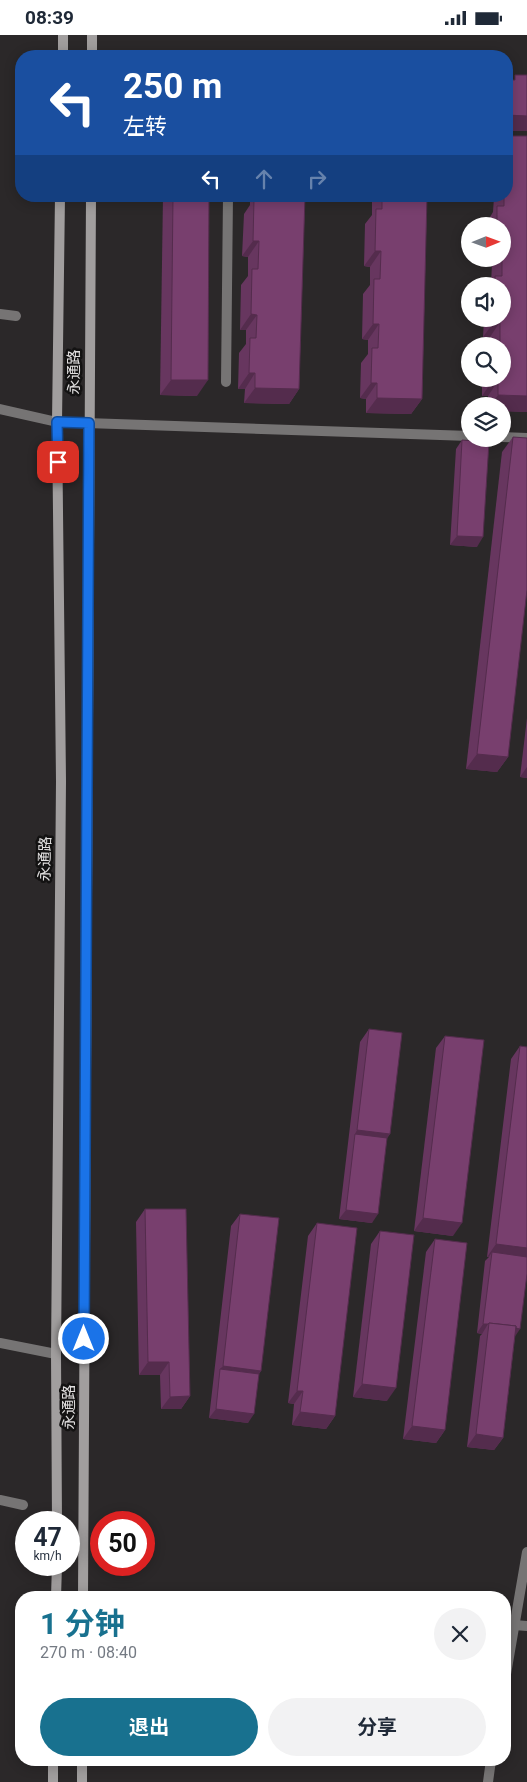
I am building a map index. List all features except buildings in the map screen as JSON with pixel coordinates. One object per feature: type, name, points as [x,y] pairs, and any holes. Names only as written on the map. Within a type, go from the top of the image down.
[{"type":"main road","points":[[63,35],[63,50]]},
{"type":"main road","points":[[92,35],[92,50]]},
{"type":"main road","name":"永通路","points":[[57,1511],[56,1354],[61,781],[57,422],[60,202]]},
{"type":"main road","name":"永通路","points":[[83,1591],[91,202]]},
{"type":"main road","points":[[56,1576],[56,1591]]},
{"type":"main road","points":[[53,1782],[54,1766]]},
{"type":"main road","points":[[82,1766],[82,1782]]},
{"type":"street","points":[[226,382],[228,202]]},
{"type":"street","points":[[0,314],[16,316]]},
{"type":"street","points":[[0,409],[57,422],[461,436]]},
{"type":"street","points":[[511,437],[527,438]]},
{"type":"street","points":[[0,1343],[56,1354]]},
{"type":"street","points":[[0,1500],[24,1505]]},
{"type":"street","points":[[511,1643],[527,1552]]},
{"type":"street","points":[[514,1625],[527,1626]]},
{"type":"street","points":[[488,1782],[491,1766]]},
{"type":"route","points":[[58,462],[57,422],[89,423],[84,1339]]}]
